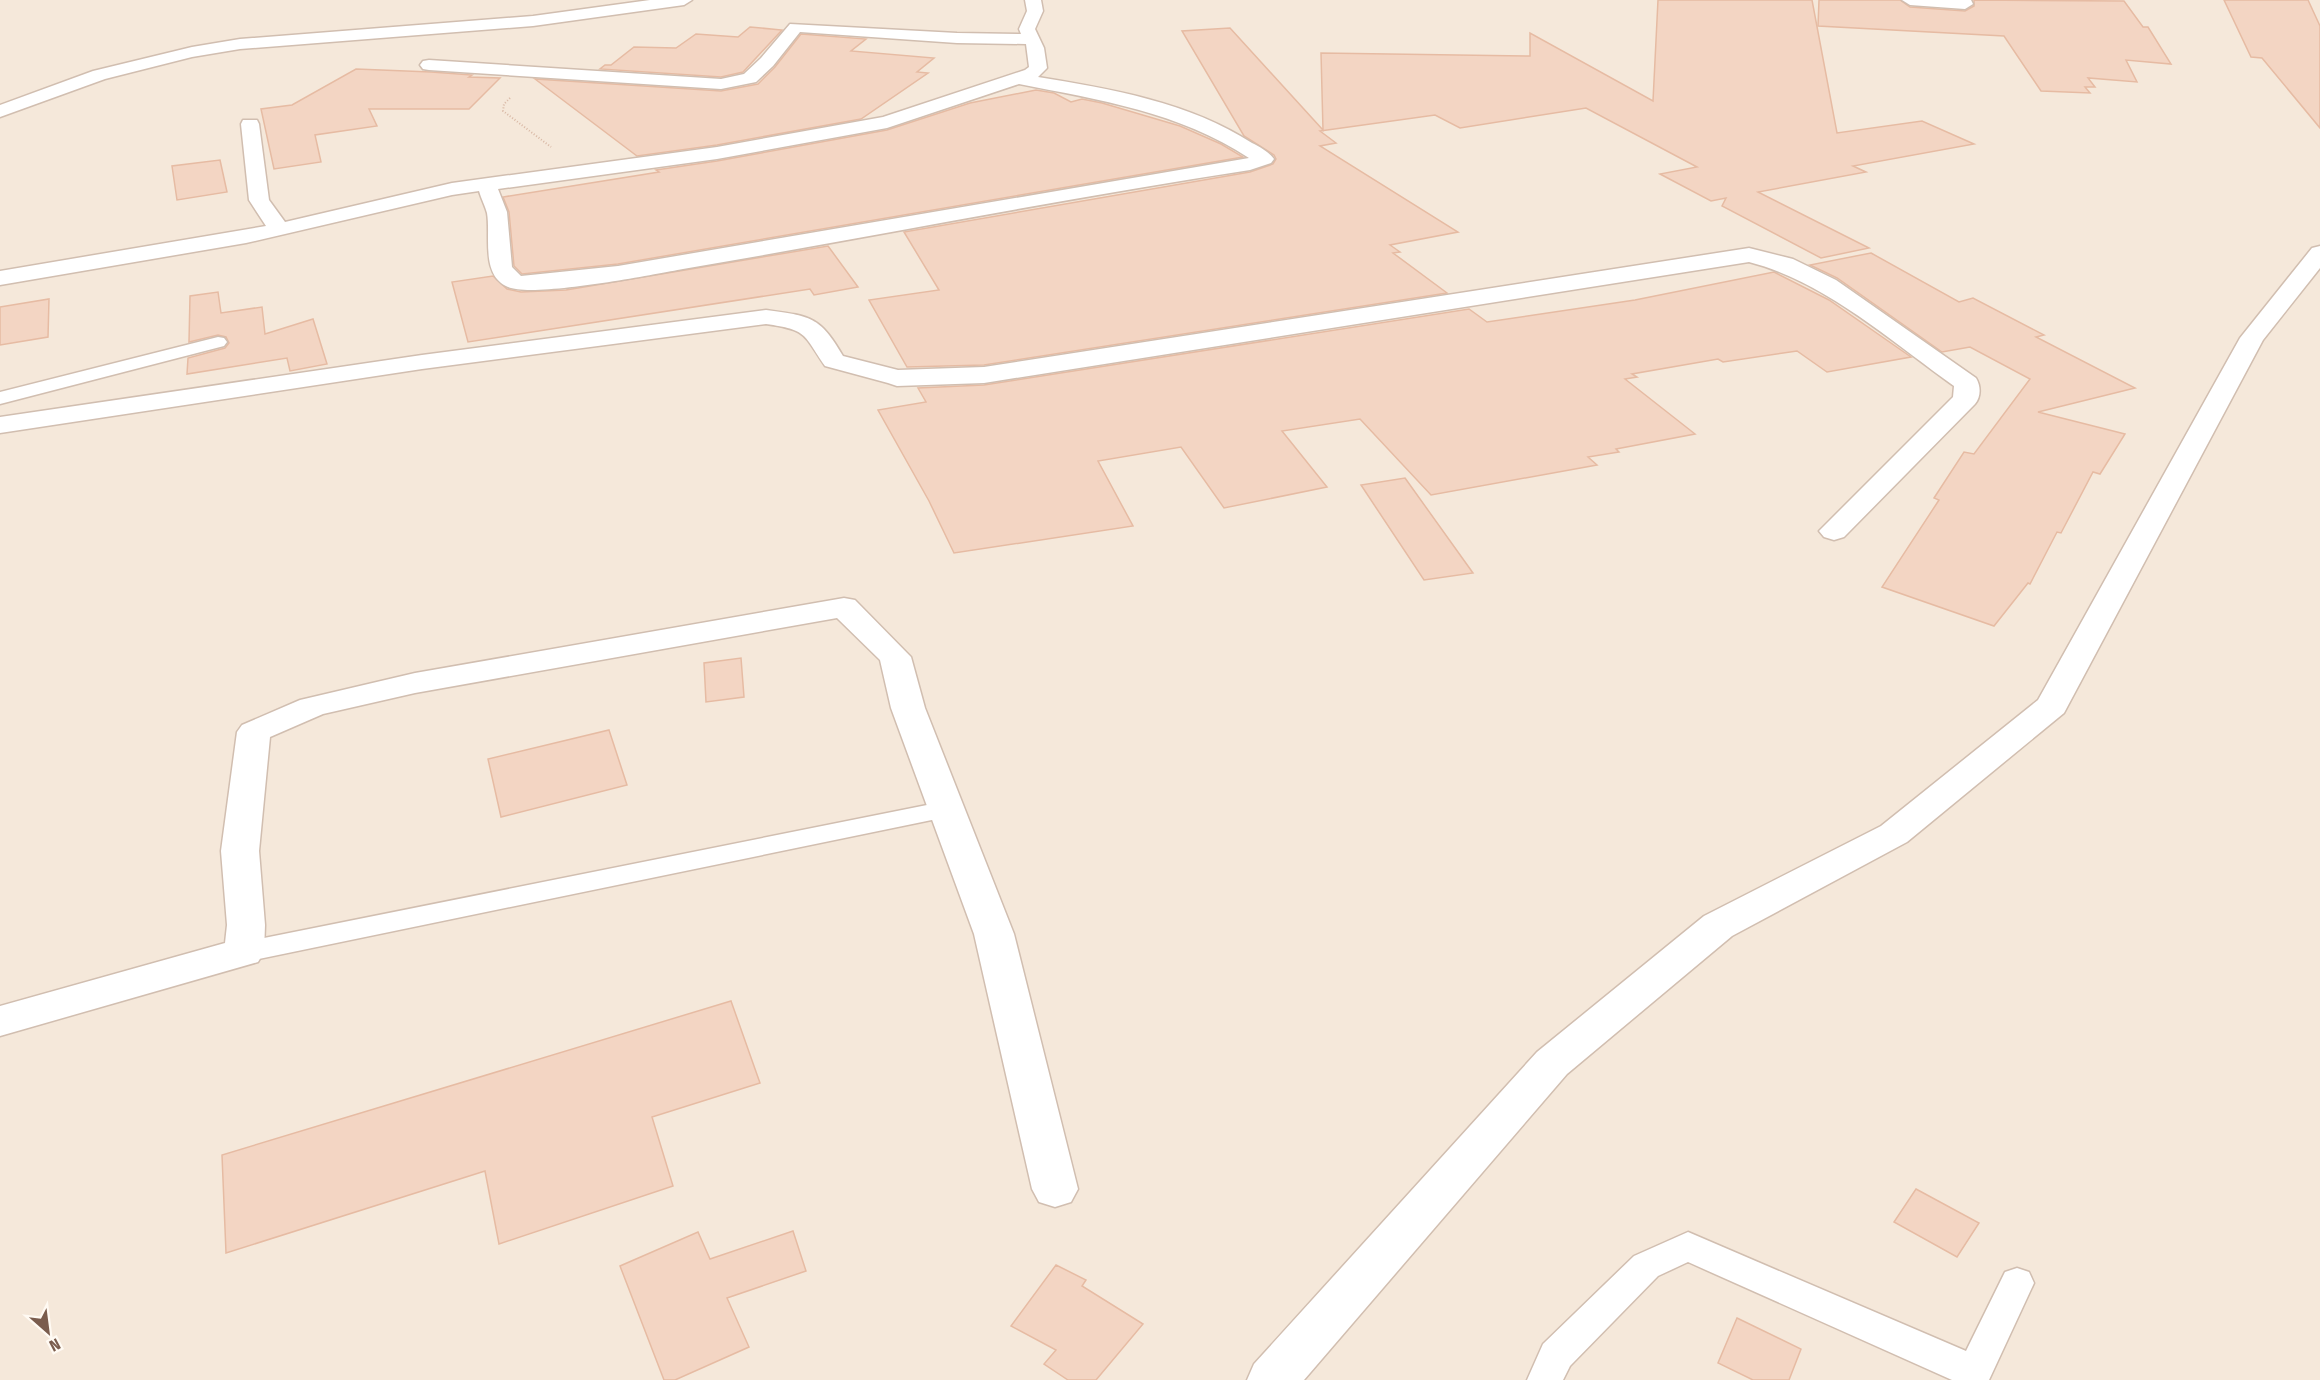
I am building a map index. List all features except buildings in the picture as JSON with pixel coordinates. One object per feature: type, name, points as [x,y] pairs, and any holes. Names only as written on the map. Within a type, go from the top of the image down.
[{"type":"street","points":[[0,111],[99,75],[192,52],[296,38],[533,21],[684,0]]},
{"type":"street","points":[[0,278],[279,230],[486,183],[717,153],[887,122],[1021,79],[1038,68],[1036,48],[1027,29],[1035,10],[1034,0]]},
{"type":"street","points":[[1910,0],[1965,4],[1963,0]]},
{"type":"street","points":[[429,65],[721,84],[750,78],[767,62],[796,27],[957,38],[1030,39]]},
{"type":"street","points":[[486,183],[497,212],[501,268],[513,281],[519,283],[569,279],[803,243],[1018,201],[1250,164],[1264,159],[1242,143],[1191,119],[1092,91],[1021,79]]},
{"type":"street","points":[[250,124],[259,200],[279,230]]},
{"type":"street","points":[[1272,1380],[1552,1063],[1718,926],[1894,834],[2052,706],[2252,338],[2320,253]]},
{"type":"street","points":[[0,425],[422,362],[766,317],[806,323],[820,337],[834,361],[897,378],[984,375],[1749,255],[1785,264],[1828,285],[1967,383],[1966,399],[1834,531]]},
{"type":"street","points":[[0,1021],[244,952],[246,925],[240,851],[254,732],[312,707],[415,683],[844,607],[895,657],[908,708],[994,933],[1055,1189]]},
{"type":"lane","points":[[0,399],[218,342]]},
{"type":"lane","points":[[244,952],[946,809]]},
{"type":"lane","points":[[1545,1380],[1556,1354],[1646,1266],[1689,1246],[1972,1376],[2018,1283]]},
{"type":"path","points":[[537,73],[504,104],[503,111],[583,171]]},
{"type":"shaded area","points":[[0,0],[2320,0],[2320,1380],[0,1380]]}]
